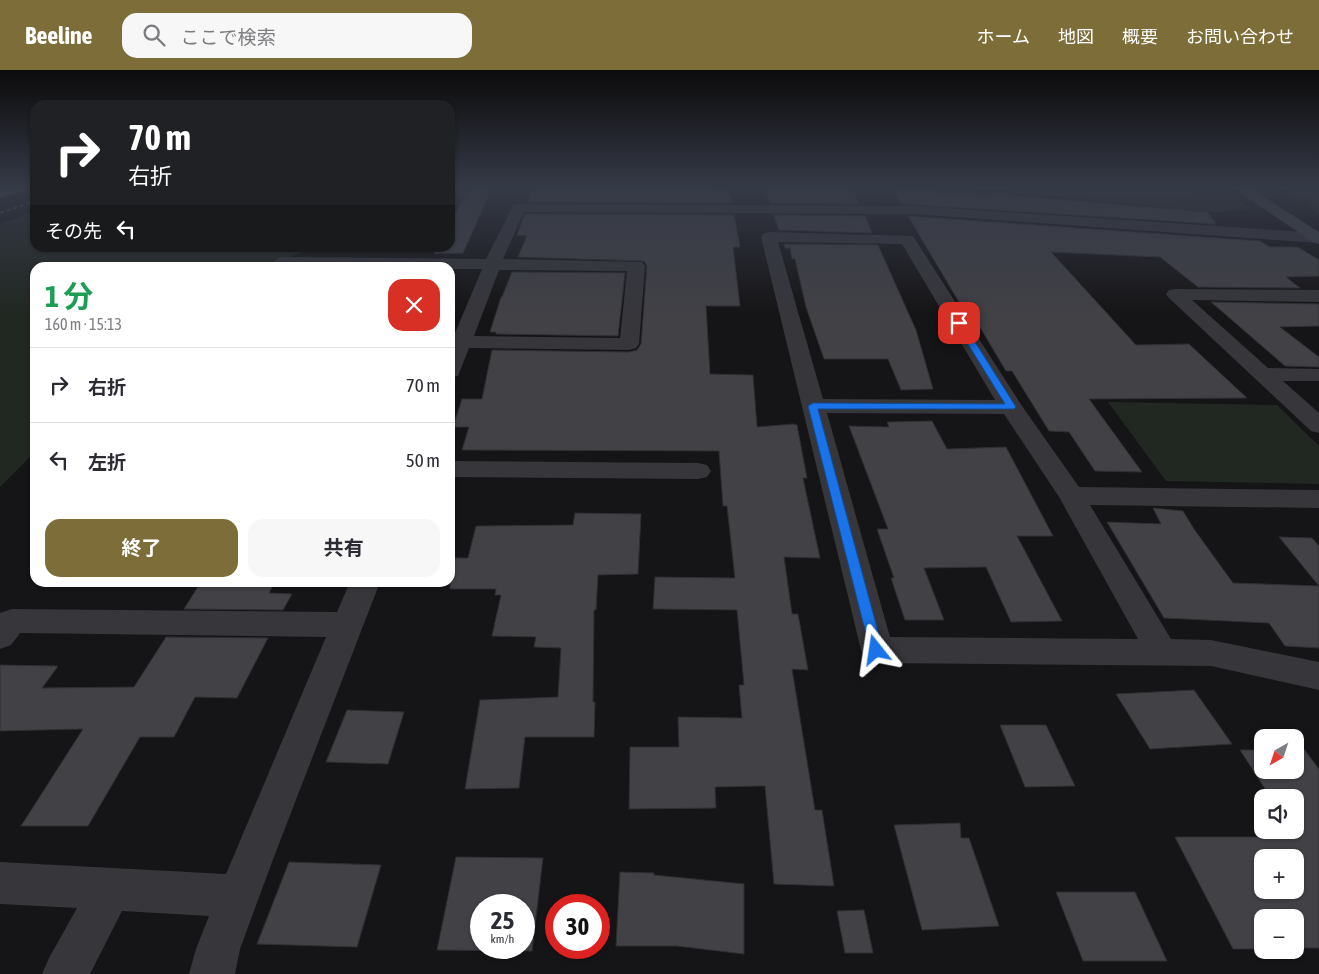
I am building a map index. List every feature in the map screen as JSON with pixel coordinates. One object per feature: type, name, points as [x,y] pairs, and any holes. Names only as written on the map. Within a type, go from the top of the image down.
[{"type":"street","points":[[455,350],[459,333],[509,230]]},
{"type":"street","points":[[1240,230],[1318,235]]},
{"type":"street","points":[[1162,652],[1070,496],[1011,407],[907,239],[769,238],[876,650],[1211,653],[1319,676]]},
{"type":"street","points":[[455,263],[636,266],[629,344],[459,333]]},
{"type":"street","points":[[1319,296],[1175,294],[1319,426]]},
{"type":"street","points":[[1262,374],[1319,375]]},
{"type":"street","points":[[813,406],[1011,407]]},
{"type":"street","points":[[455,469],[698,471]]},
{"type":"street","points":[[1070,496],[1319,499]]},
{"type":"street","points":[[212,974],[218,949],[238,896],[363,587]]},
{"type":"street","points":[[0,636],[12,621],[347,625]]},
{"type":"street","points":[[0,883],[238,896]]},
{"type":"street","points":[[64,974],[111,889]]},
{"type":"shaded area","points":[[0,230],[30,230],[30,252],[302,252],[279,262],[30,262],[30,457],[0,487]]},
{"type":"shaded area","points":[[1108,402],[1277,405],[1319,446],[1319,484],[1166,481]]},
{"type":"building","points":[[455,230],[473,230],[463,253],[434,254],[435,252],[455,252]]},
{"type":"building","points":[[519,230],[737,230],[740,247],[733,247],[740,306],[706,306],[710,374],[753,375],[757,427],[797,425],[807,478],[803,478],[820,558],[784,557],[792,614],[798,614],[808,670],[792,669],[815,810],[822,810],[834,886],[774,884],[765,786],[715,787],[716,808],[629,809],[630,747],[679,747],[678,717],[742,718],[739,685],[744,685],[737,610],[653,609],[655,577],[735,578],[727,506],[723,506],[719,451],[462,450],[469,427],[455,427],[455,421],[462,399],[482,399],[492,350],[629,352],[637,350],[641,344],[647,266],[644,261],[518,257],[527,236],[517,235]]},
{"type":"building","points":[[785,230],[871,230],[872,233]]},
{"type":"building","points":[[916,230],[1108,230],[1260,241],[1270,247],[1298,247],[1319,260],[1319,276],[1286,277],[1300,288],[1198,287],[1160,257],[1051,252],[1136,345],[1189,344],[1247,398],[1089,399],[1142,472],[1095,471],[1069,432],[1049,431],[1012,371],[1006,371],[978,324],[972,324]]},
{"type":"building","points":[[784,244],[878,245],[916,330],[933,389],[901,390],[888,359],[824,359],[806,307],[795,259],[792,259],[790,248],[785,248]]},
{"type":"building","points":[[512,272],[625,273],[618,336],[496,334],[496,332],[490,332],[501,297]]},
{"type":"building","points":[[1211,302],[1319,304],[1319,326],[1280,327],[1319,357],[1319,367],[1285,366]]},
{"type":"building","points":[[932,421],[947,449],[1006,447],[1053,536],[1017,536],[1062,621],[1011,622],[986,567],[924,568],[944,620],[905,620],[891,578],[894,578],[877,529],[888,529],[849,426],[889,427],[887,422]]},
{"type":"building","points":[[1153,508],[1183,511],[1233,583],[1319,586],[1319,648],[1285,646],[1269,623],[1164,618],[1107,522],[1161,524]]},
{"type":"building","points":[[575,513],[641,514],[638,574],[598,575],[596,610],[594,610],[594,737],[525,737],[519,788],[465,789],[480,700],[558,697],[561,648],[534,647],[536,637],[492,636],[501,595],[495,595],[496,589],[450,589],[450,587],[455,587],[455,558],[468,558],[476,526],[573,525]]},
{"type":"building","points":[[1279,537],[1312,538],[1319,546],[1319,586]]},
{"type":"building","points":[[198,587],[272,587],[269,593],[292,594],[283,610],[184,609]]},
{"type":"building","points":[[166,637],[268,638],[237,698],[195,697],[174,737],[140,737],[88,826],[21,826],[83,729],[0,731],[0,665],[58,666],[42,688],[134,687]]},
{"type":"building","points":[[1194,690],[1232,744],[1150,749],[1116,694]]},
{"type":"building","points":[[347,710],[404,712],[388,764],[326,762]]},
{"type":"building","points":[[1000,725],[1046,725],[1075,786],[1025,787]]},
{"type":"building","points":[[1304,749],[1319,769],[1319,948],[1304,948],[1304,909],[1254,909],[1254,949],[1233,949],[1175,837],[1304,839],[1304,789],[1265,789],[1259,779],[1304,779]]},
{"type":"building","points":[[1240,750],[1254,750],[1254,772]]},
{"type":"building","points":[[960,823],[961,838],[969,838],[999,926],[922,930],[894,825]]},
{"type":"building","points":[[456,857],[543,858],[535,926],[535,894],[470,894],[470,950],[437,950]]},
{"type":"building","points":[[289,862],[381,865],[357,947],[257,944]]},
{"type":"building","points":[[620,872],[654,873],[654,875],[744,884],[744,954],[677,946],[616,946]]},
{"type":"building","points":[[1056,892],[1135,892],[1167,961],[1083,961]]},
{"type":"building","points":[[864,910],[873,953],[845,953],[837,911]]},
{"type":"route","points":[[876,650],[813,406],[1011,407],[959,323]]}]
